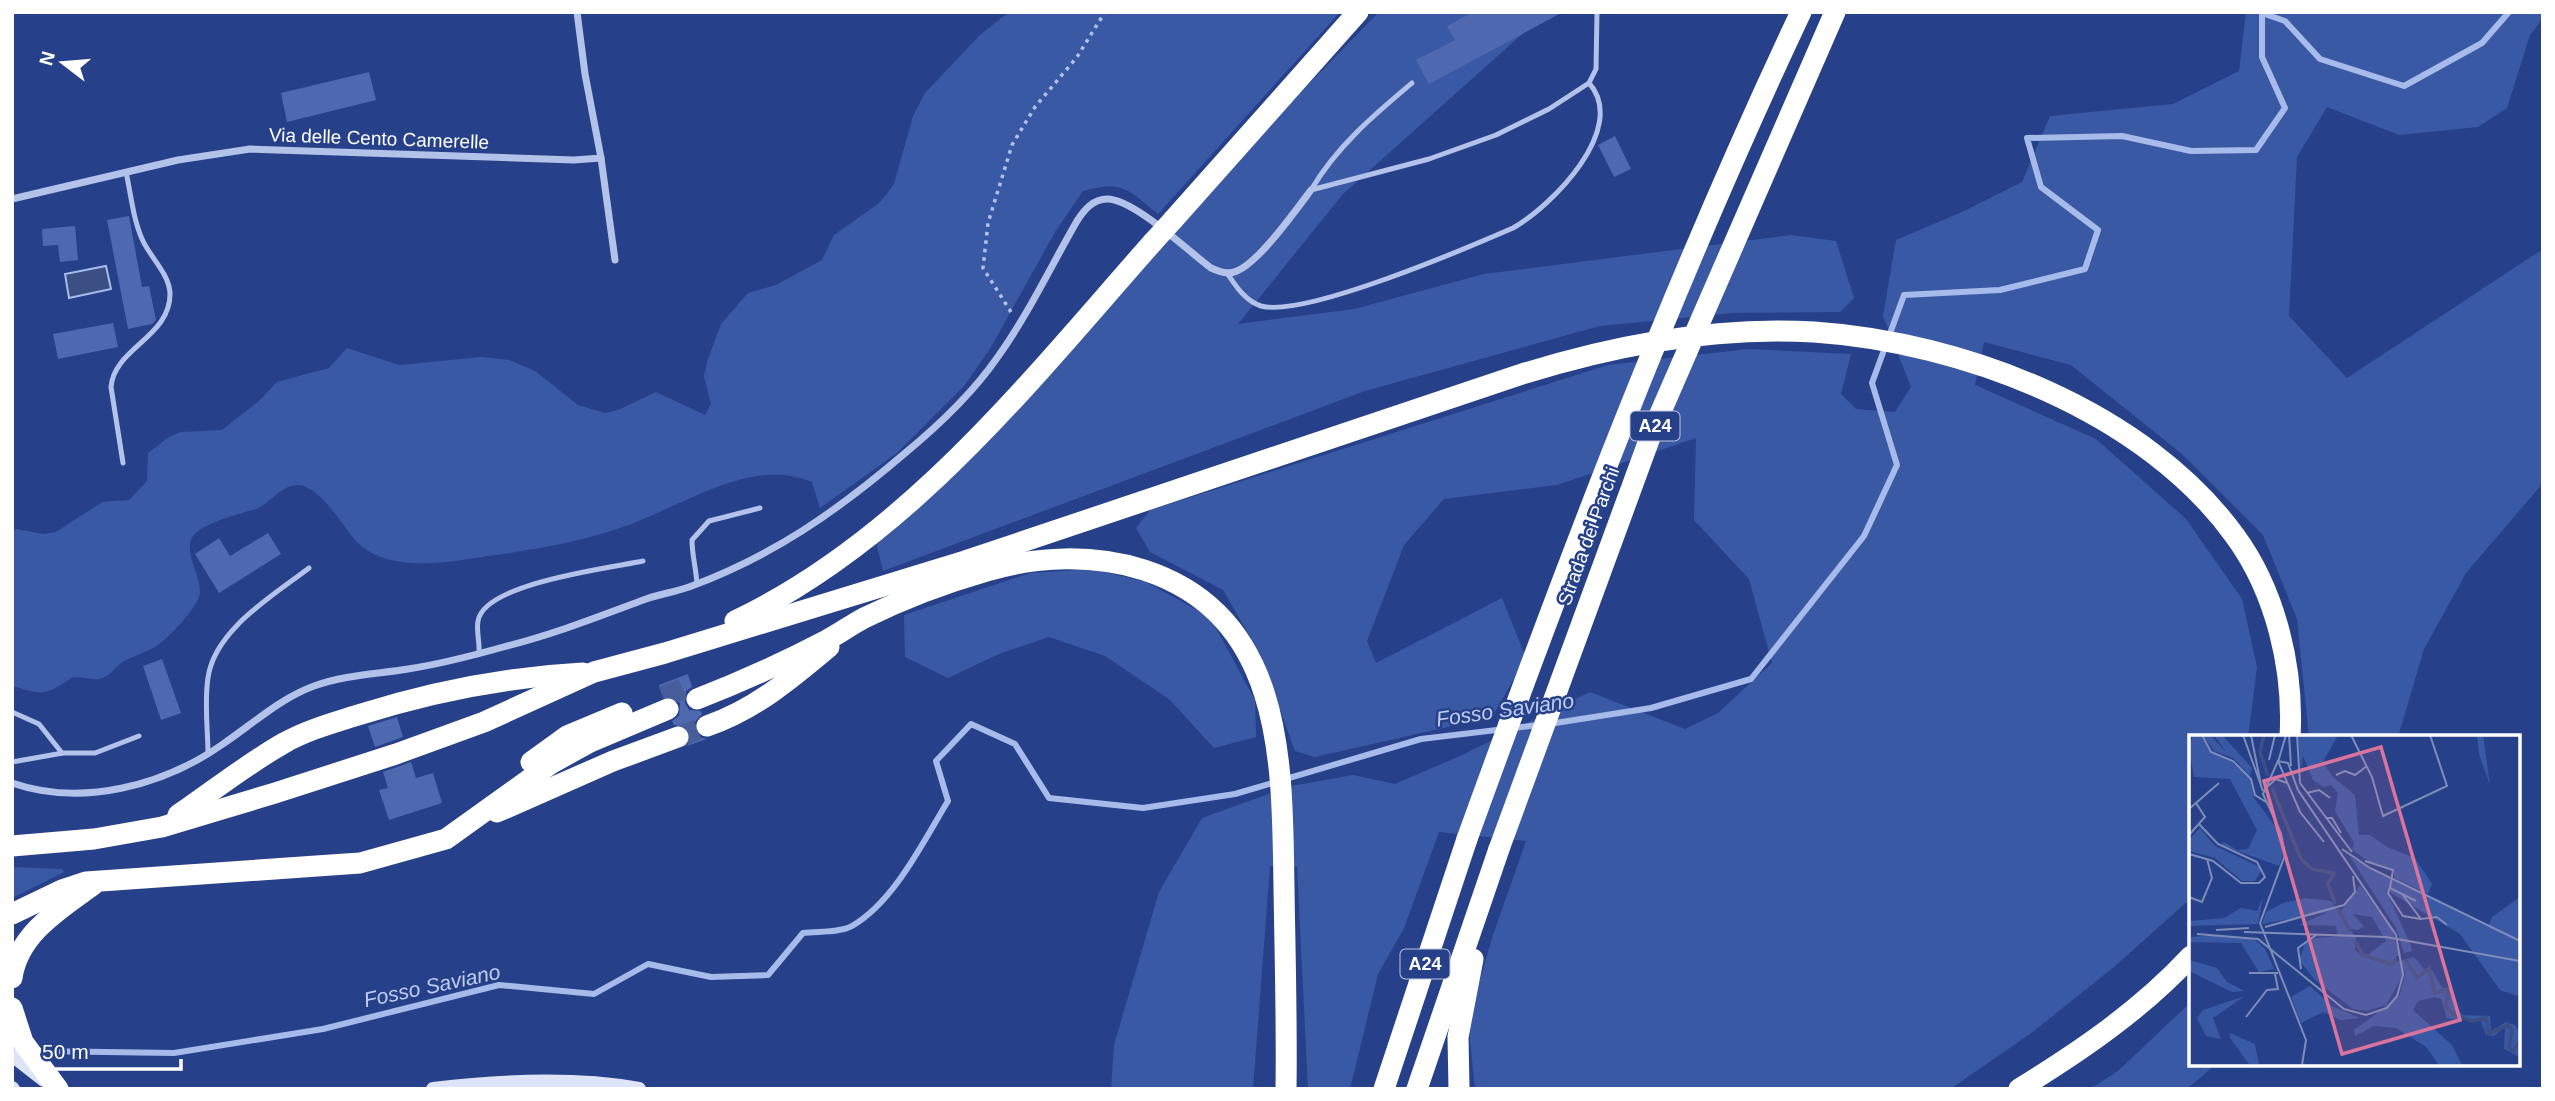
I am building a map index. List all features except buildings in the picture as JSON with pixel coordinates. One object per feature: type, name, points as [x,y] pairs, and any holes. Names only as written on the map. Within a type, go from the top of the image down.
[{"type":"highway","points":[[665,653],[768,604],[829,566],[893,516],[977,438],[1358,12]]},
{"type":"highway","name":"Strada dei Parchi","points":[[1384,1089],[1467,839],[1579,536],[1637,389],[1801,12]]},
{"type":"highway","name":"Strada dei Parchi","points":[[1417,1089],[1499,849],[1656,421],[1835,12]]},
{"type":"highway","points":[[12,846],[94,839],[162,827],[396,754],[505,714],[594,672],[665,653],[965,561],[1555,364],[1604,352],[1739,333],[1815,332],[1907,343],[1982,365],[2042,389],[2108,424],[2147,450],[2187,483],[2227,525],[2258,576],[2275,620],[2289,684],[2290,735]]},
{"type":"highway","points":[[699,706],[761,661],[932,590],[990,570],[1068,559],[1112,562],[1165,578],[1186,589],[1212,609],[1243,648],[1267,701],[1280,759],[1286,1089]]},
{"type":"highway","points":[[699,706],[732,685],[829,639],[965,561]]},
{"type":"highway","points":[[699,706],[731,716],[773,692],[862,619]]},
{"type":"highway","points":[[162,827],[284,743],[318,729],[388,706],[484,684],[594,672]]},
{"type":"highway","points":[[12,914],[61,890],[99,880],[360,863],[446,839],[482,815],[523,770],[556,743],[594,724],[670,717],[613,761],[463,828]]},
{"type":"highway","points":[[1459,1089],[1461,1017],[1499,849]]},
{"type":"highway","points":[[12,978],[21,950],[40,925],[99,880]]},
{"type":"highway","points":[[2019,1089],[2120,1021],[2171,978],[2189,958]]},
{"type":"highway","points":[[12,1008],[23,1042],[57,1089]]},
{"type":"main road","points":[[12,1055],[57,1089]]},
{"type":"main road","points":[[433,1089],[530,1082],[593,1083],[639,1089]]},
{"type":"street","points":[[577,12],[615,260]]},
{"type":"street","name":"Via delle Cento Camerelle","points":[[12,199],[204,155],[250,149],[574,160],[601,158]]},
{"type":"street","points":[[12,783],[65,795],[107,790],[157,778],[208,754],[274,705],[313,686],[344,678],[412,669],[479,653],[569,627],[696,584],[749,562],[804,531],[852,499],[933,429],[970,392],[996,360],[1082,213],[1099,200],[1114,200],[1126,204],[1211,268],[1227,273],[1235,272],[1251,261],[1311,190]]},
{"type":"lane","points":[[1311,190],[1429,159],[1496,135],[1549,108],[1589,83],[1597,63],[1597,12]]},
{"type":"lane","points":[[1311,190],[1347,141],[1412,83]]},
{"type":"lane","points":[[1227,273],[1242,295],[1260,305],[1279,308],[1355,290],[1513,228],[1537,213],[1552,199],[1574,173],[1590,146],[1600,122],[1601,106],[1598,95],[1589,83]]},
{"type":"lane","points":[[123,463],[111,387],[112,378],[119,364],[158,327],[170,295],[166,279],[142,240],[126,172]]},
{"type":"lane","points":[[696,584],[692,540],[709,521],[760,508]]},
{"type":"lane","points":[[479,653],[477,620],[486,604],[516,589],[643,561]]},
{"type":"lane","points":[[208,754],[208,677],[216,650],[259,606],[309,568]]},
{"type":"lane","points":[[12,712],[39,723],[62,753]]},
{"type":"lane","points":[[12,762],[62,753],[95,752],[139,736]]},
{"type":"path","points":[[1019,323],[983,268],[988,223],[1012,145],[1035,107],[1077,57],[1105,12]]},
{"type":"shaded area","points":[[1009,12],[1340,12],[1158,214],[1124,189],[1107,186],[1083,191],[1055,232],[990,349],[964,386],[897,453],[820,508],[812,482],[788,475],[764,475],[714,488],[617,529],[585,538],[553,546],[457,561],[422,563],[373,554],[360,545],[330,507],[311,489],[301,485],[291,486],[261,507],[219,520],[195,534],[191,540],[190,554],[199,583],[199,597],[181,623],[158,645],[124,661],[103,678],[73,677],[44,692],[12,686],[12,532],[16,529],[43,534],[56,532],[102,502],[129,500],[147,481],[148,453],[169,437],[181,432],[222,430],[259,401],[277,382],[329,368],[347,348],[399,365],[482,357],[509,360],[535,371],[578,405],[605,413],[618,410],[656,392],[705,415],[711,404],[704,376],[721,324],[748,293],[776,285],[822,260],[834,235],[878,204],[894,184],[913,116],[925,93],[980,35]]},
{"type":"shaded area","points":[[1379,12],[1547,12],[1343,194],[1238,324],[1354,309],[1484,274],[1791,235],[1836,241],[1854,298],[1840,312],[1732,313],[1600,326],[1365,391],[883,571],[876,542],[1257,137]]},
{"type":"shaded area","points":[[2246,12],[2543,12],[2543,18],[2530,35],[2507,108],[2478,127],[2399,135],[2327,107],[2297,157],[2289,316],[2347,378],[2543,249],[2543,483],[2466,573],[2424,649],[2399,735],[2309,735],[2297,619],[2263,535],[2182,454],[2071,365],[1984,342],[1975,385],[2096,439],[2186,519],[2242,599],[2257,667],[2248,735],[2189,735],[2189,900],[2114,967],[2030,1034],[1950,1089],[1475,1089],[1468,1021],[1493,935],[1526,841],[1439,832],[1404,928],[1378,974],[1350,1089],[1308,1089],[1297,866],[1270,866],[1253,1089],[1111,1089],[1114,1045],[1159,892],[1202,818],[1291,786],[1353,775],[1395,784],[1460,756],[1590,692],[1685,729],[1718,713],[1772,663],[1749,579],[1694,520],[1696,438],[1557,485],[1444,499],[1404,545],[1367,641],[1376,663],[1502,598],[1526,658],[1492,717],[1315,757],[1295,751],[1260,654],[1223,590],[1150,552],[1136,528],[1150,510],[1608,365],[1748,349],[1851,354],[1841,394],[1856,409],[1895,412],[1911,387],[1883,316],[1896,240],[1962,212],[2022,182],[2050,116],[2173,104],[2239,71]]},
{"type":"shaded area","points":[[106,266],[111,289],[69,298],[65,274]]},
{"type":"shaded area","points":[[1093,569],[1146,582],[1210,617],[1255,700],[1256,737],[1214,748],[1169,699],[1105,656],[1049,637],[999,654],[948,678],[905,657],[904,615],[1030,573]]},
{"type":"shaded area","points":[[12,867],[62,869],[64,872],[12,898]]},
{"type":"shaded area","points":[[2189,1004],[2189,1066],[2214,1066],[2187,1089],[2090,1089],[2118,1071]]},
{"type":"waterway","name":"Fosso Saviano","points":[[1549,724],[1651,708],[1751,679],[1864,536],[1897,465],[1872,383],[1904,295],[2000,290],[2085,269],[2098,230],[2041,187],[2027,138],[2122,136],[2191,151],[2256,150],[2285,108],[2262,57],[2262,13],[2285,21],[2320,59],[2404,86],[2482,43],[2509,12]]},
{"type":"waterway","name":"Fosso Saviano","points":[[35,1051],[174,1053],[323,1029],[499,985],[594,994],[648,964],[711,977],[768,975],[803,933],[835,931],[852,926],[867,915],[894,887],[948,801],[936,761],[971,724],[1015,744],[1049,798],[1143,808],[1235,794],[1421,739],[1538,725]]},
{"type":"tunnel","points":[[663,697],[692,685]]},
{"type":"tunnel","points":[[678,737],[707,726]]}]
